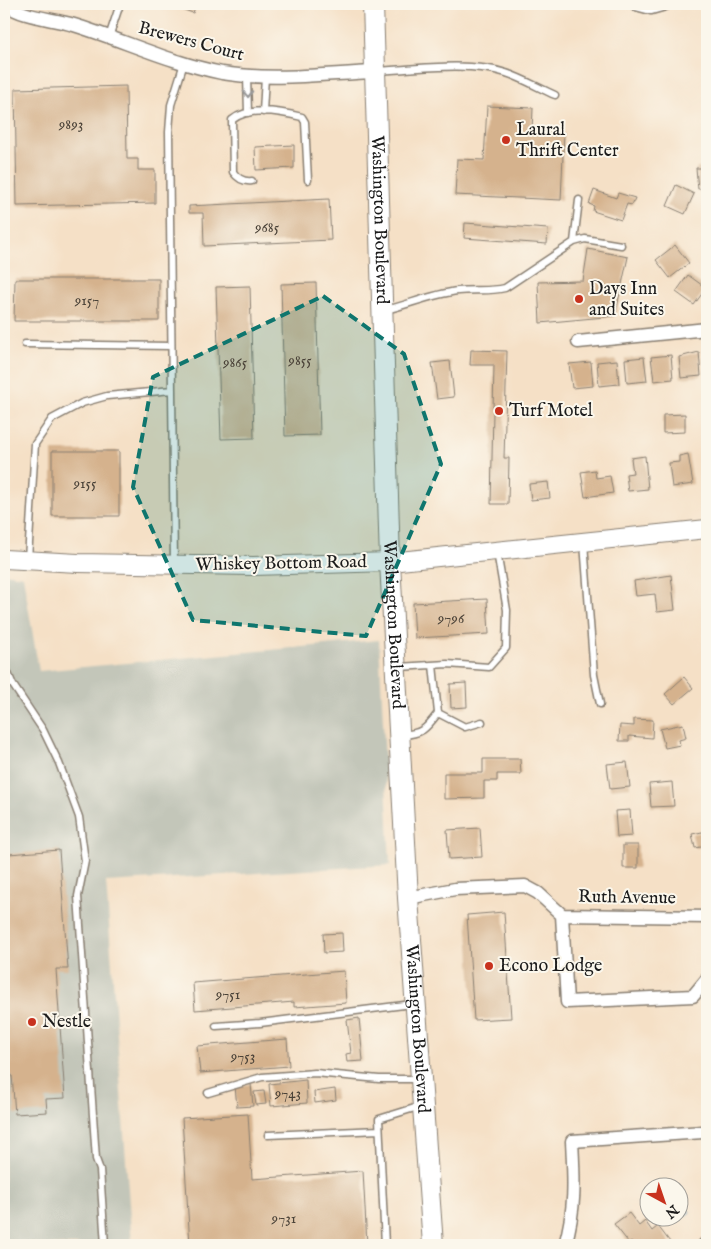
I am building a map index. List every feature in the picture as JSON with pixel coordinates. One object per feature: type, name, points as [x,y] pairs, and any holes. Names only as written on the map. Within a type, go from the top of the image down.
[{"type":"main road","name":"Washington Boulevard","points":[[373,4],[390,562],[408,898],[433,1245]]},
{"type":"street","name":"Brewers Court","points":[[5,4],[23,14],[48,17],[184,62],[221,72],[265,77],[375,72]]},
{"type":"street","points":[[636,4],[651,8],[665,4]]},
{"type":"street","points":[[578,342],[707,329]]},
{"type":"street","name":"Whiskey Bottom Road","points":[[4,559],[174,566],[323,566],[390,562],[707,529]]},
{"type":"street","name":"Ruth Avenue","points":[[408,898],[455,890],[525,886],[538,893],[562,915],[707,917]]},
{"type":"street","points":[[562,915],[567,1002],[693,996],[707,979]]},
{"type":"street","points":[[565,1245],[574,1212],[572,1141],[703,1132]]},
{"type":"street","points":[[704,1245],[707,1242]]},
{"type":"lane","points":[[109,37],[120,4]]},
{"type":"lane","points":[[174,566],[169,132],[171,105],[184,62]]},
{"type":"lane","points":[[375,72],[453,68],[492,70],[506,73],[555,95]]},
{"type":"lane","points":[[247,76],[248,113]]},
{"type":"lane","points":[[263,112],[265,77]]},
{"type":"lane","points":[[252,181],[246,182],[238,178],[233,172],[232,120],[238,115],[263,112],[302,117],[305,122],[308,180]]},
{"type":"lane","points":[[574,242],[579,200]]},
{"type":"lane","points":[[382,311],[451,292],[493,291],[505,288],[574,242],[585,239],[621,246]]},
{"type":"lane","points":[[25,344],[172,346]]},
{"type":"lane","points":[[28,561],[35,444],[52,419],[82,403],[107,396],[172,390]]},
{"type":"lane","points":[[584,542],[594,675],[600,704]]},
{"type":"lane","points":[[396,667],[447,664],[489,668],[506,648],[507,610],[496,551]]},
{"type":"lane","points":[[4,664],[54,754],[81,828],[85,861],[78,896],[96,1158],[100,1170],[105,1245]]},
{"type":"lane","points":[[399,736],[416,735],[427,727],[438,713],[433,665]]},
{"type":"lane","points":[[438,713],[465,727],[482,722]]},
{"type":"lane","points":[[216,1026],[260,1023],[416,1003]]},
{"type":"lane","points":[[208,1093],[262,1077],[315,1073],[379,1080],[422,1079]]},
{"type":"lane","points":[[385,1245],[379,1119],[424,1105]]},
{"type":"lane","points":[[268,1135],[379,1130]]},
{"type":"highlighted area","points":[[323,296],[404,354],[441,464],[366,636],[193,620],[133,487],[153,377]]},
{"type":"shaded area","points":[[4,573],[23,576],[39,671],[379,640],[390,865],[106,882],[132,1245],[4,1245]]},
{"type":"building","points":[[167,4],[196,4],[193,13]]},
{"type":"building","points":[[126,86],[127,159],[138,159],[138,170],[155,170],[155,203],[17,206],[15,89]]},
{"type":"building","points":[[487,106],[533,108],[532,131],[564,133],[561,200],[455,195],[457,159],[484,160]]},
{"type":"building","points":[[294,145],[294,168],[256,170],[255,147]]},
{"type":"building","points":[[696,168],[707,168],[707,188],[698,189]]},
{"type":"building","points":[[676,185],[694,194],[685,214],[667,206]]},
{"type":"building","points":[[594,190],[616,198],[618,193],[635,198],[632,205],[627,204],[621,220],[593,211],[594,206],[589,204]]},
{"type":"building","points":[[329,199],[331,240],[204,246],[203,213],[189,213],[189,206]]},
{"type":"building","points":[[465,223],[548,229],[547,244],[464,238]]},
{"type":"building","points":[[675,245],[689,263],[670,278],[656,260]]},
{"type":"building","name":"Days Inn and Suites","points":[[588,249],[628,257],[615,316],[540,323],[538,282],[583,281]]},
{"type":"building","points":[[688,275],[706,288],[694,305],[676,292]]},
{"type":"building","points":[[15,279],[159,279],[159,321],[14,321]]},
{"type":"building","points":[[316,283],[320,435],[285,436],[281,284]]},
{"type":"building","points":[[250,286],[254,438],[221,439],[216,287]]},
{"type":"building","name":"Turf Motel","points":[[471,350],[507,351],[504,458],[509,458],[508,504],[491,504],[494,365],[470,365]]},
{"type":"building","points":[[699,352],[701,376],[681,378],[679,357]]},
{"type":"building","points":[[671,355],[673,379],[654,381],[651,357]]},
{"type":"building","points":[[644,357],[647,381],[627,383],[625,359]]},
{"type":"building","points":[[617,360],[619,384],[599,386],[597,362]]},
{"type":"building","points":[[450,361],[454,397],[437,399],[432,363]]},
{"type":"building","points":[[591,362],[593,386],[572,388],[569,364]]},
{"type":"building","points":[[685,414],[685,432],[663,433],[663,415]]},
{"type":"building","points":[[52,451],[119,451],[119,516],[52,516]]},
{"type":"building","points":[[688,454],[693,484],[672,487],[669,463],[679,462],[679,456]]},
{"type":"building","points":[[645,456],[648,489],[628,491],[626,474],[633,473],[631,458]]},
{"type":"building","points":[[707,460],[707,472],[706,472],[705,461]]},
{"type":"building","points":[[595,470],[596,478],[610,476],[613,493],[585,497],[581,472]]},
{"type":"building","points":[[548,482],[550,498],[531,500],[529,484]]},
{"type":"building","points":[[671,575],[675,610],[657,612],[655,594],[636,596],[634,581]]},
{"type":"building","points":[[487,599],[489,634],[415,638],[413,603]]},
{"type":"building","points":[[684,677],[693,688],[674,704],[665,694]]},
{"type":"building","points":[[466,683],[467,707],[451,708],[450,684]]},
{"type":"building","points":[[634,719],[653,720],[652,738],[629,736],[629,741],[619,741],[620,725],[634,726]]},
{"type":"building","points":[[683,724],[686,738],[679,740],[680,745],[665,748],[660,729]]},
{"type":"building","points":[[483,759],[520,759],[521,774],[497,774],[497,781],[484,781],[484,798],[444,799],[444,773],[483,773]]},
{"type":"building","points":[[627,762],[630,787],[610,789],[607,764]]},
{"type":"building","points":[[672,782],[674,806],[651,807],[649,784]]},
{"type":"building","points":[[630,810],[632,836],[617,837],[615,811]]},
{"type":"building","points":[[480,828],[482,857],[449,859],[447,830]]},
{"type":"building","points":[[707,831],[707,846],[695,848],[692,834]]},
{"type":"building","name":"Nestle","points":[[4,844],[8,844],[9,854],[59,850],[68,969],[56,969],[65,1098],[46,1099],[47,1112],[15,1114],[12,1075],[4,1075]]},
{"type":"building","points":[[623,845],[638,845],[638,868],[623,868]]},
{"type":"building","name":"Econo Lodge","points":[[504,912],[511,1018],[474,1020],[467,915]]},
{"type":"building","points":[[342,933],[343,952],[324,953],[323,934]]},
{"type":"building","points":[[344,971],[346,1003],[294,1007],[294,1002],[195,1010],[193,983]]},
{"type":"building","points":[[359,1018],[363,1061],[347,1062],[346,1054],[351,1053],[347,1020]]},
{"type":"building","points":[[287,1039],[289,1066],[200,1073],[197,1046]]},
{"type":"building","points":[[306,1080],[307,1103],[271,1106],[269,1084]]},
{"type":"building","points":[[251,1084],[253,1106],[237,1107],[235,1086]]},
{"type":"building","points":[[335,1089],[336,1100],[315,1103],[314,1092]]},
{"type":"building","points":[[264,1091],[266,1104],[256,1105],[254,1092]]},
{"type":"building","points":[[248,1114],[252,1179],[363,1171],[367,1245],[190,1245],[182,1118]]},
{"type":"building","points":[[629,1213],[638,1226],[648,1226],[652,1231],[658,1226],[670,1242],[666,1245],[635,1245],[631,1241],[629,1243],[614,1224]]},
{"type":"place","name":"Laural Thrift Center","points":[[506,140]]},
{"type":"place","name":"Days Inn and Suites","points":[[579,299]]},
{"type":"place","name":"Turf Motel","points":[[499,411]]},
{"type":"place","name":"Econo Lodge","points":[[489,966]]},
{"type":"place","name":"Nestle","points":[[32,1022]]}]
